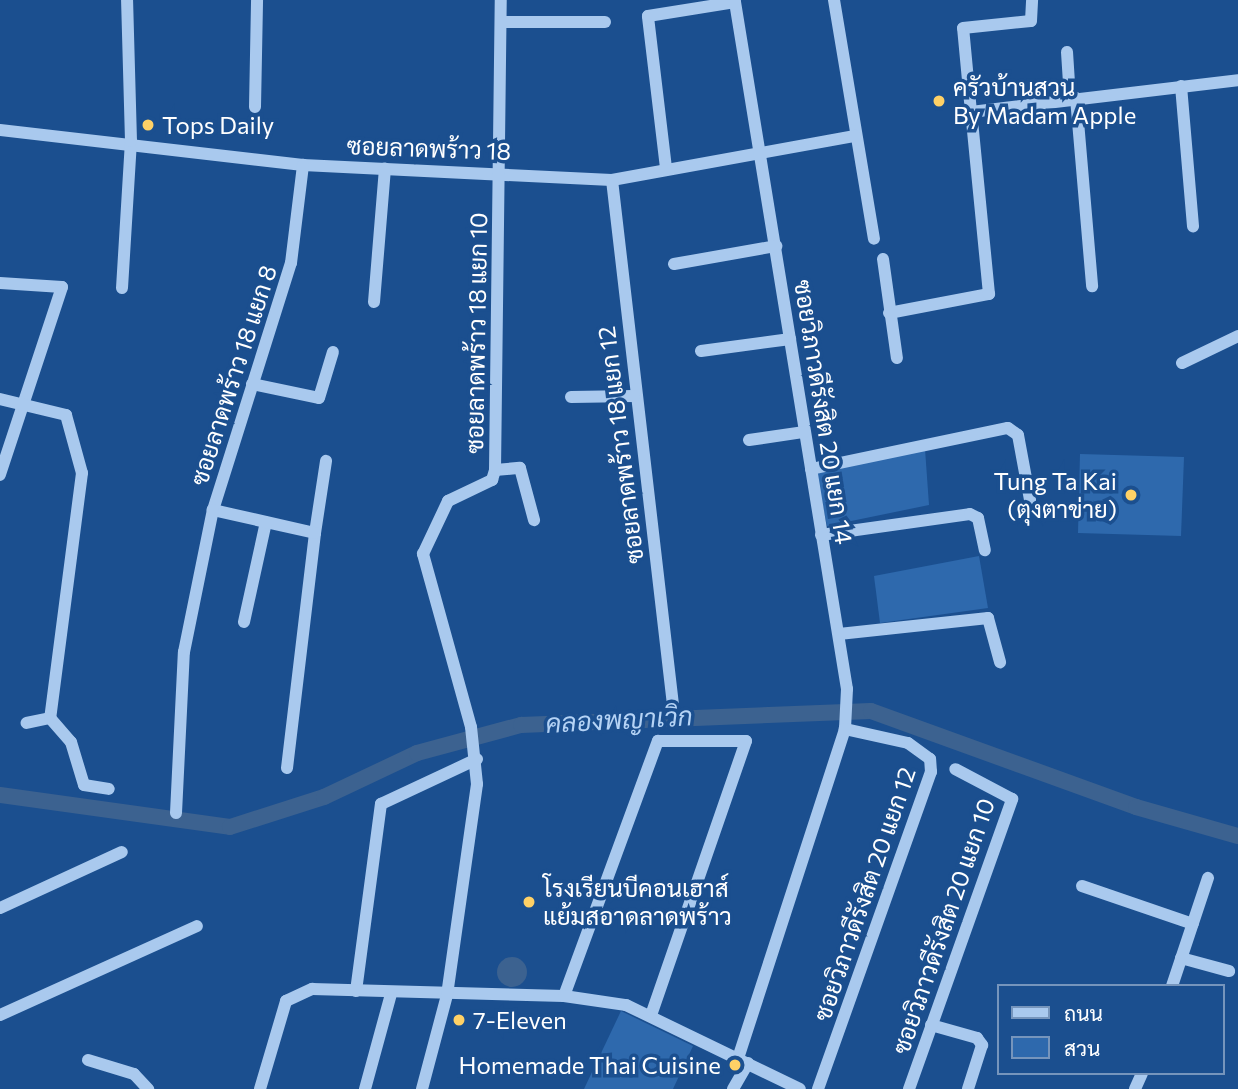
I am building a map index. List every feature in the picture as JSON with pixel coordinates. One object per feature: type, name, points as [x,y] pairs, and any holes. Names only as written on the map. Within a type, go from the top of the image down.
[{"type":"street","points":[[122,288],[131,141],[127,0]]},
{"type":"street","points":[[255,107],[257,0]]},
{"type":"street","name":"ซอยลาดพร้าว 18 แยก 10","points":[[422,1089],[447,995],[477,759],[471,727],[423,554],[448,501],[492,480],[495,470],[501,0]]},
{"type":"street","name":"ซอยวิภาวดีรังสิต 20 แยก 14","points":[[666,168],[648,16],[663,10],[731,0],[739,5],[804,432],[839,634],[845,729],[733,1089]]},
{"type":"street","points":[[834,0],[874,239]]},
{"type":"street","points":[[890,313],[989,294],[962,28],[1031,21],[1032,0]]},
{"type":"street","points":[[501,22],[605,22]]},
{"type":"street","points":[[1067,52],[1093,286]]},
{"type":"street","points":[[971,112],[1238,80]]},
{"type":"street","points":[[1181,86],[1193,226]]},
{"type":"street","name":"ซอยลาดพร้าว 18","points":[[0,130],[131,141],[303,164],[500,172],[612,180],[666,168],[855,136]]},
{"type":"street","name":"ซอยลาดพร้าว 18 แยก 8","points":[[303,164],[291,263],[213,510],[315,533]]},
{"type":"street","points":[[374,302],[385,168]]},
{"type":"street","name":"ซอยลาดพร้าว 18 แยก 12","points":[[612,180],[634,396],[673,705]]},
{"type":"street","points":[[674,264],[776,246]]},
{"type":"street","points":[[883,259],[897,358]]},
{"type":"street","points":[[0,283],[62,287],[0,475]]},
{"type":"street","points":[[1182,363],[1238,336]]},
{"type":"street","points":[[701,351],[790,339]]},
{"type":"street","points":[[252,384],[319,398],[333,352]]},
{"type":"street","points":[[572,397],[634,396]]},
{"type":"street","points":[[0,399],[23,400],[72,421],[82,473],[50,718],[71,743],[84,785],[109,789]]},
{"type":"street","points":[[811,469],[1008,428],[1018,435],[1030,500]]},
{"type":"street","points":[[749,440],[804,432]]},
{"type":"street","points":[[287,768],[326,461]]},
{"type":"street","points":[[495,470],[520,468],[534,520]]},
{"type":"street","points":[[176,813],[184,652],[213,510]]},
{"type":"street","points":[[821,535],[970,514],[978,518],[985,550]]},
{"type":"street","points":[[244,622],[266,522]]},
{"type":"street","points":[[839,634],[988,618],[1000,662]]},
{"type":"street","points":[[27,723],[50,718]]},
{"type":"street","name":"ซอยวิภาวดีรังสิต 20 แยก 12","points":[[818,1089],[931,772],[930,760],[908,743],[845,729]]},
{"type":"street","points":[[564,996],[658,741],[741,740],[750,745],[651,1015]]},
{"type":"street","points":[[356,991],[381,804],[477,759]]},
{"type":"street","name":"ซอยวิภาวดีรังสิต 20 แยก 10","points":[[909,1089],[1012,799],[955,769]]},
{"type":"street","points":[[0,908],[122,852]]},
{"type":"street","points":[[1173,984],[1208,878]]},
{"type":"street","points":[[1082,886],[1193,924]]},
{"type":"street","points":[[0,1015],[197,926]]},
{"type":"street","points":[[1181,958],[1229,971]]},
{"type":"street","points":[[260,1089],[282,1010],[298,992],[356,991],[391,994],[564,996],[626,1005],[800,1089]]},
{"type":"street","points":[[365,1089],[391,994]]},
{"type":"street","points":[[931,1025],[977,1038],[982,1045],[968,1089]]},
{"type":"street","points":[[88,1060],[134,1074],[148,1089]]},
{"type":"green space","points":[[925,449],[929,505],[827,526],[816,472]]},
{"type":"green space","name":"Tung Ta Kai (ตุงตาข่าย)","points":[[1080,454],[1184,457],[1181,536],[1078,533]]},
{"type":"green space","points":[[979,556],[988,608],[880,623],[874,576]]},
{"type":"green space","points":[[621,1011],[693,1046],[673,1089],[584,1089]]},
{"type":"shaded area","points":[[512,957],[523,961],[527,972],[523,983],[512,987],[501,983],[497,972],[501,961]]},
{"type":"waterway","name":"คลองพญาเวิก","points":[[0,795],[230,827],[324,797],[417,753],[521,725],[871,711],[1136,807],[1238,836]]},
{"type":"place","name":"ครัวบ้านสวน By Madam Apple","points":[[939,101]]},
{"type":"place","name":"Tops Daily","points":[[148,125]]},
{"type":"place","name":"Tung Ta Kai (ตุงตาข่าย)","points":[[1131,495]]},
{"type":"place","name":"โรงเรียนบีคอนเฮาส์ แย้มสอาดลาดพร้าว","points":[[529,902]]},
{"type":"place","name":"7-Eleven","points":[[459,1020]]},
{"type":"place","name":"Homemade Thai Cuisine","points":[[735,1065]]}]
